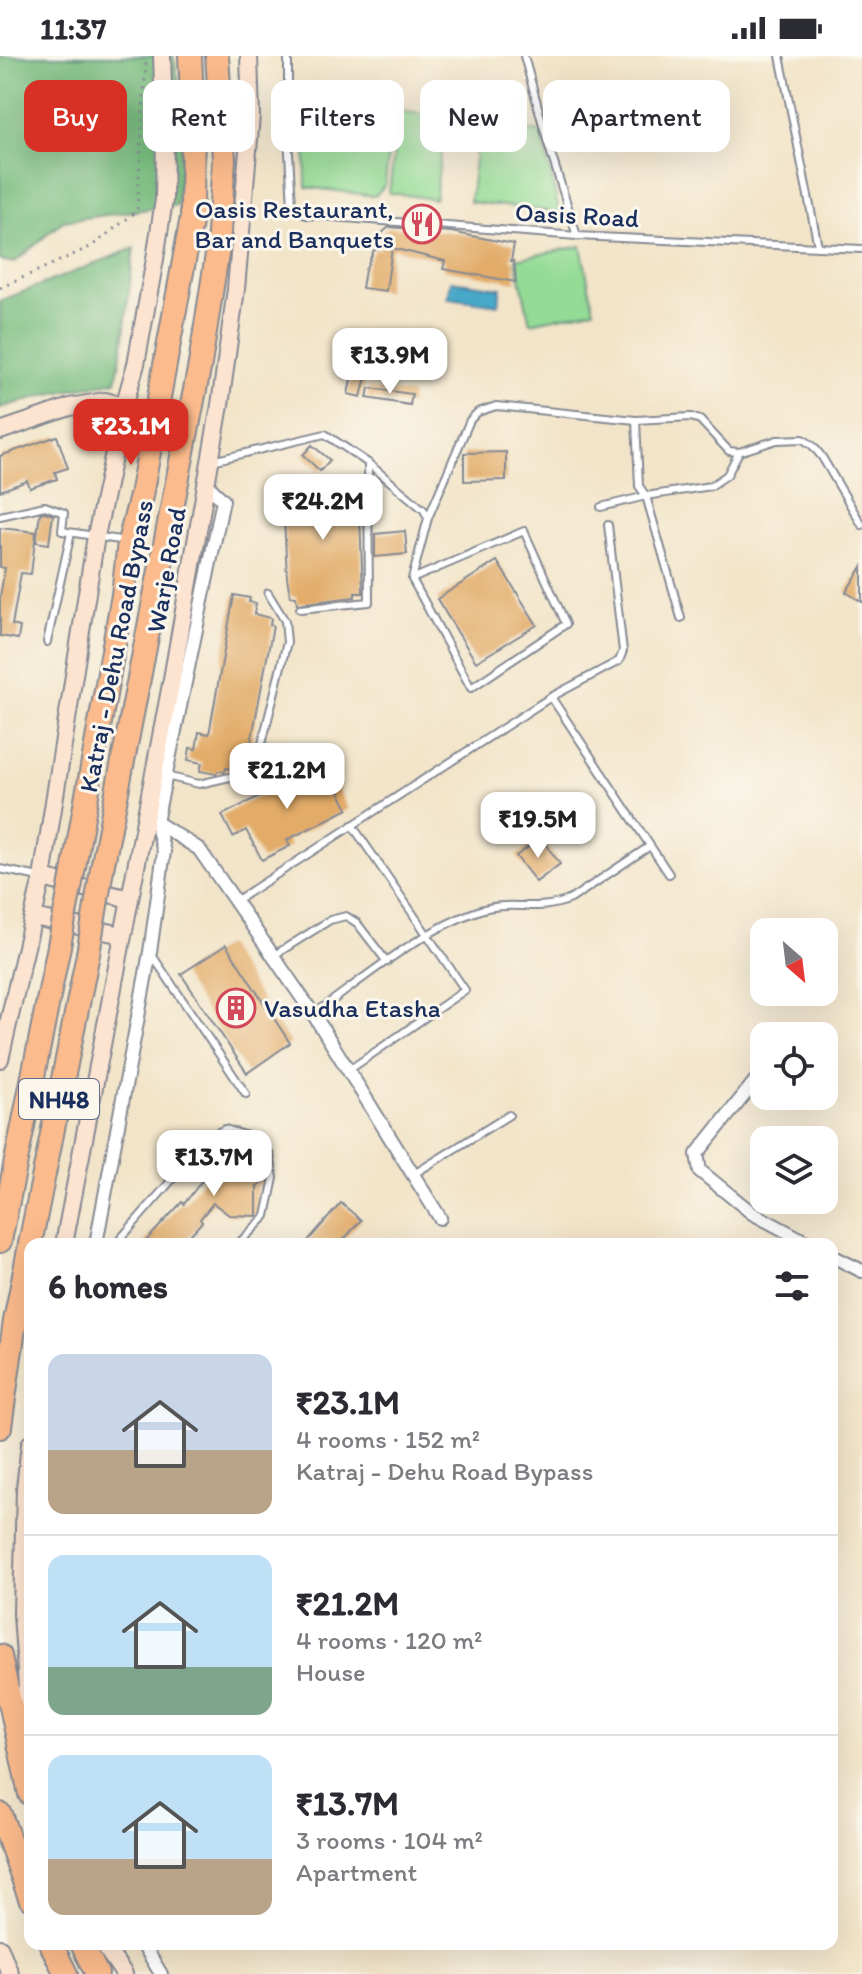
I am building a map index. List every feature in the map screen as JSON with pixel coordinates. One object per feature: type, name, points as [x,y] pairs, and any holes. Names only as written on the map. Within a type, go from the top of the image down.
[{"type":"highway","name":"Katraj - Dehu Road Bypass","points":[[0,1241],[74,867],[123,595],[129,542],[141,496],[192,217],[190,56]]},
{"type":"highway","name":"Katraj - Dehu Road Bypass","points":[[31,1238],[200,364],[218,248],[224,159],[217,56]]},
{"type":"highway","name":"Katraj - Dehu Road Bypass","points":[[0,1427],[24,1275]]},
{"type":"highway","points":[[0,1656],[24,1768]]},
{"type":"highway","points":[[0,1814],[24,1881]]},
{"type":"highway","points":[[54,1950],[66,1974]]},
{"type":"highway","points":[[85,1950],[97,1974]]},
{"type":"street","points":[[0,1059],[42,878],[96,536],[136,364],[164,200],[162,56]]},
{"type":"street","name":"Warje Road","points":[[65,1238],[130,899],[151,817],[220,405],[236,289],[251,116],[249,56]]},
{"type":"street","points":[[0,431],[70,407],[105,401],[124,406]]},
{"type":"street","points":[[97,1238],[150,952],[164,852],[151,817],[166,776],[223,500],[205,483]]},
{"type":"street","points":[[151,817],[199,849],[314,1015],[440,1218]]},
{"type":"street","points":[[42,878],[130,899]]},
{"type":"street","points":[[33,917],[123,935]]},
{"type":"street","points":[[750,1088],[697,1154],[700,1171],[752,1213],[799,1238]]},
{"type":"street","points":[[838,1259],[862,1271]]},
{"type":"street","points":[[24,1530],[24,1643]]},
{"type":"street","points":[[13,1721],[24,1699]]},
{"type":"street","points":[[0,1948],[10,1974]]},
{"type":"street","points":[[107,1950],[124,1974]]},
{"type":"street","points":[[147,1950],[161,1974]]},
{"type":"lane","name":"Oasis Road","points":[[288,56],[292,206],[306,215],[577,236],[862,249]]},
{"type":"lane","points":[[524,56],[577,236]]},
{"type":"lane","points":[[780,56],[818,246]]},
{"type":"lane","points":[[412,579],[524,531],[566,624],[471,688],[412,579],[428,518],[470,420],[478,412],[496,406],[636,420],[691,417],[700,420],[729,451],[739,452],[777,440],[803,439],[822,457],[862,525]]},
{"type":"lane","points":[[636,420],[639,486],[646,496],[681,618]]},
{"type":"lane","points":[[209,461],[325,434],[368,463],[424,510],[428,518]]},
{"type":"lane","points":[[601,507],[711,486],[727,475],[739,452]]},
{"type":"lane","points":[[300,609],[369,602],[368,463]]},
{"type":"lane","points":[[0,516],[45,506],[64,513],[62,531],[129,542]]},
{"type":"lane","points":[[234,902],[551,697],[619,661],[623,651],[608,525]]},
{"type":"lane","points":[[47,642],[71,533]]},
{"type":"lane","points":[[166,776],[199,784],[230,777],[258,760],[287,642],[285,621],[268,593]]},
{"type":"lane","points":[[551,697],[669,874]]},
{"type":"lane","points":[[348,1070],[465,990],[352,825]]},
{"type":"lane","points":[[314,1015],[387,962],[481,909],[560,904],[650,846]]},
{"type":"lane","points":[[0,869],[42,878]]},
{"type":"lane","points":[[273,956],[330,920],[346,916],[357,923],[387,962]]},
{"type":"lane","points":[[150,952],[246,1094]]},
{"type":"lane","points":[[413,1175],[509,1115]]},
{"type":"lane","points":[[121,1238],[210,1136],[225,1129],[248,1136],[270,1155],[274,1178],[266,1216],[244,1238]]},
{"type":"path","points":[[0,288],[92,246],[137,211],[146,56]]},
{"type":"green space","points":[[0,56],[173,56],[179,80],[143,80],[143,152],[182,152],[177,205],[63,221],[14,263],[0,260]]},
{"type":"green space","points":[[404,112],[420,114],[420,152],[441,152],[435,199],[389,193],[394,152],[404,152]]},
{"type":"green space","points":[[527,130],[542,132],[543,152],[546,152],[559,212],[470,202],[476,152],[527,152]]},
{"type":"green space","points":[[306,152],[389,152],[385,185],[375,196],[306,187]]},
{"type":"green space","points":[[581,246],[594,310],[530,323],[516,259]]},
{"type":"green space","points":[[134,248],[116,381],[45,395],[0,408],[0,301]]},
{"type":"water","points":[[451,281],[501,288],[498,305],[448,298]]},
{"type":"building","points":[[389,227],[451,232],[514,244],[511,261],[514,261],[516,282],[443,269],[445,261],[392,248],[386,291],[362,288],[365,270],[374,250],[380,249],[382,233]]},
{"type":"building","points":[[353,370],[367,373],[361,397],[348,394]]},
{"type":"building","points":[[369,388],[412,394],[410,405],[367,398]]},
{"type":"building","points":[[57,436],[68,468],[55,472],[57,479],[30,488],[27,481],[0,491],[0,456]]},
{"type":"building","points":[[312,445],[330,460],[320,471],[303,455]]},
{"type":"building","points":[[506,452],[506,480],[464,481],[464,453]]},
{"type":"building","points":[[350,481],[350,492],[359,491],[363,593],[355,593],[355,597],[297,604],[296,597],[290,596],[287,577],[283,498],[294,497],[293,485]]},
{"type":"building","points":[[40,513],[53,515],[49,544],[36,542]]},
{"type":"building","points":[[0,528],[36,532],[31,574],[21,573],[12,625],[20,627],[18,639],[0,636],[0,596],[5,568],[0,567]]},
{"type":"building","points":[[405,531],[407,554],[375,557],[375,534]]},
{"type":"building","points":[[497,561],[537,625],[476,662],[437,599]]},
{"type":"building","points":[[862,567],[862,602],[846,592]]},
{"type":"building","points":[[234,595],[250,598],[249,602],[256,603],[254,614],[271,618],[270,625],[273,626],[248,759],[235,757],[232,769],[226,768],[225,772],[218,771],[216,774],[200,771],[202,763],[188,760],[190,748],[196,749],[199,732],[209,734]]},
{"type":"building","points":[[325,763],[348,809],[287,840],[290,846],[262,860],[246,830],[233,837],[222,815]]},
{"type":"building","points":[[541,838],[560,864],[536,882],[516,856]]},
{"type":"building","name":"Vasudha Etasha","points":[[226,945],[290,1043],[247,1073],[181,974]]},
{"type":"building","points":[[250,1151],[250,1155],[267,1172],[264,1182],[257,1186],[257,1216],[229,1215],[213,1203],[187,1238],[149,1238],[182,1202],[184,1204],[207,1174],[199,1168],[212,1152],[235,1169]]},
{"type":"building","points":[[341,1203],[361,1220],[345,1238],[310,1238]]},
{"type":"place","name":"Oasis Restaurant, Bar and Banquets","points":[[422,224]]},
{"type":"place","name":"Vasudha Etasha","points":[[236,1008]]}]
